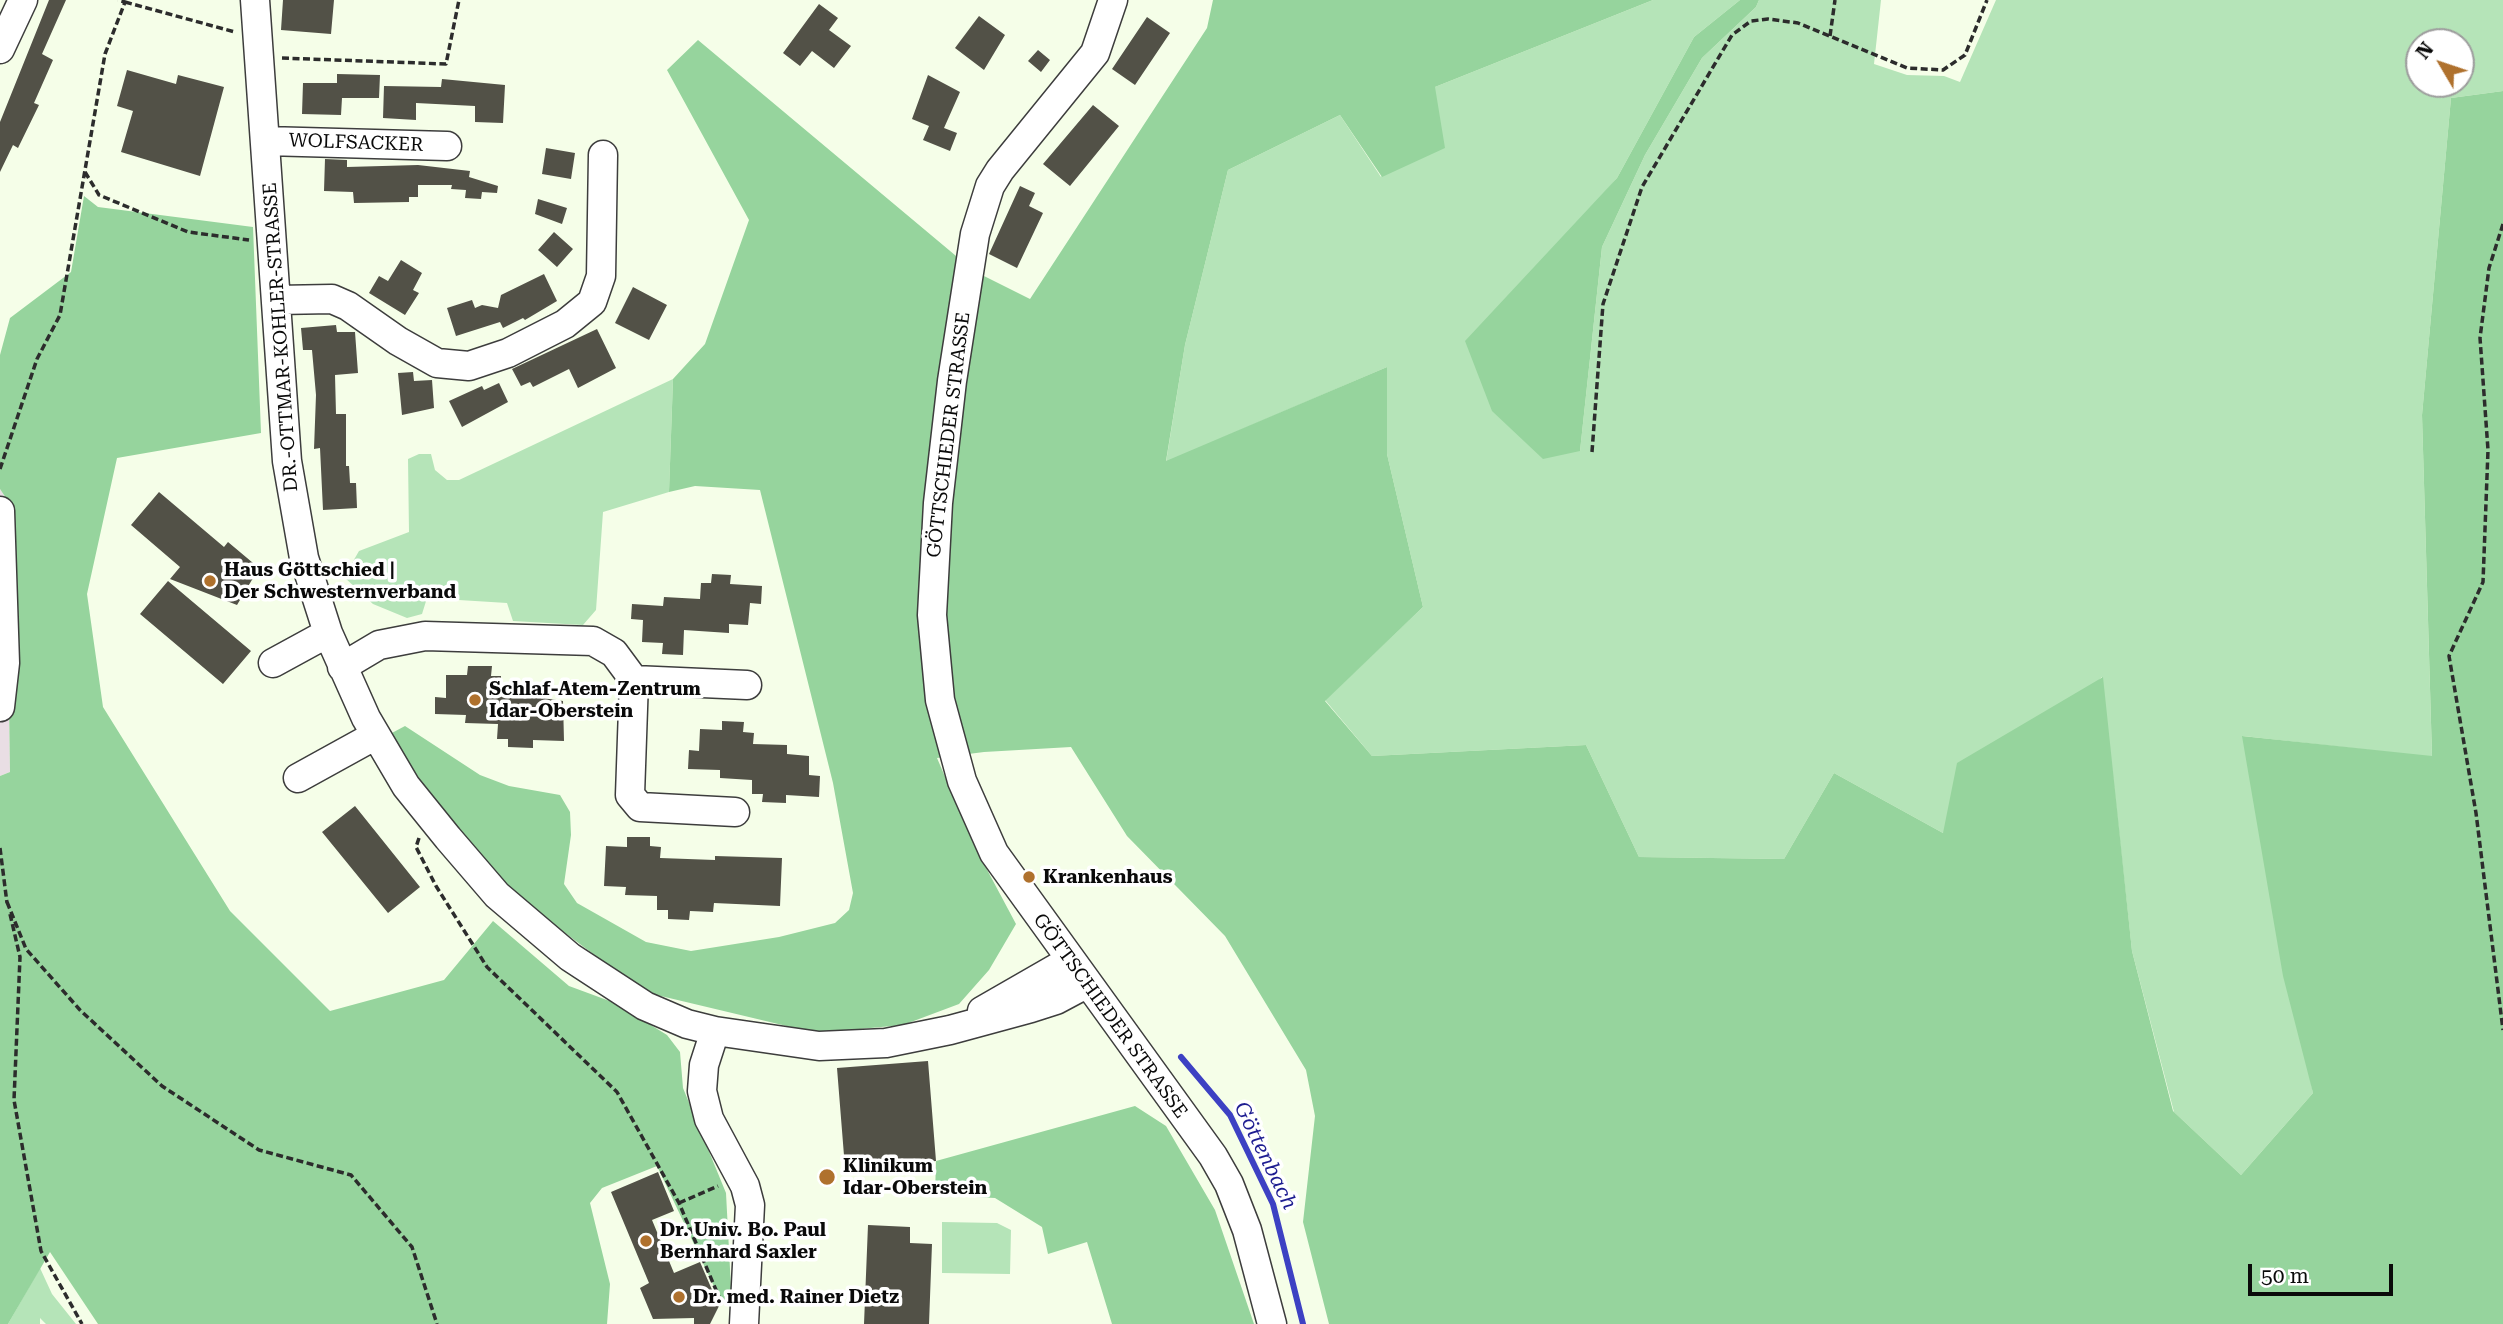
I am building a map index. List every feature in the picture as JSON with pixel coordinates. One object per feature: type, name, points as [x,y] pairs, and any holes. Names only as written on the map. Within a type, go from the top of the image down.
[{"type":"street","points":[[0,49],[23,0]]},
{"type":"street","name":"DR.-OTTMAR-KOHLER-STRASSE","points":[[255,0],[274,243],[287,461],[294,510],[314,594],[342,667],[376,735],[406,786],[497,895],[569,957],[645,1006],[687,1024],[715,1031],[819,1046],[886,1043],[950,1030],[1056,1000],[1086,984]]},
{"type":"street","name":"GÖTTSCHIEDER STRASSE","points":[[1113,0],[1095,53],[990,186],[975,234],[944,443],[934,563],[932,615],[940,700],[962,781],[993,853],[1213,1156],[1229,1184],[1247,1230],[1272,1324]]},
{"type":"street","name":"WOLFSACKER","points":[[266,141],[447,146]]},
{"type":"street","points":[[277,299],[332,299],[437,363],[469,366],[508,353],[565,324],[592,302],[601,276],[603,155]]},
{"type":"street","points":[[0,511],[5,663],[0,707]]},
{"type":"street","points":[[274,663],[328,633]]},
{"type":"street","points":[[342,667],[379,645],[425,636],[593,641],[614,653],[634,680],[630,795],[640,807],[736,812]]},
{"type":"street","points":[[634,680],[747,685]]},
{"type":"street","points":[[299,778],[376,735]]},
{"type":"street","name":"DR.-OTTMAR-KOHLER-STRASSE","points":[[950,1030],[1069,961]]},
{"type":"street","points":[[715,1031],[702,1078],[704,1104],[750,1205],[744,1321]]},
{"type":"path","points":[[118,0],[243,34],[258,45],[446,64],[459,0]]},
{"type":"path","points":[[1830,36],[1835,0]]},
{"type":"path","points":[[1592,452],[1603,304],[1642,187],[1732,35],[1751,20],[1798,23],[1907,68],[1943,70],[1965,55],[1987,0]]},
{"type":"path","points":[[0,469],[37,359],[60,315],[105,54],[125,2]]},
{"type":"path","points":[[84,170],[99,195],[188,232],[274,243]]},
{"type":"path","points":[[2503,225],[2489,268],[2480,338],[2488,450],[2483,582],[2449,656],[2476,813],[2503,1030]]},
{"type":"path","points":[[428,813],[416,848],[436,887],[487,967],[617,1092],[679,1203],[721,1303],[744,1321]]},
{"type":"path","points":[[0,848],[7,902],[20,957],[14,1100],[41,1251],[82,1324]]},
{"type":"path","points":[[7,902],[26,949],[80,1010],[162,1086],[259,1150],[351,1175],[412,1247],[437,1324]]},
{"type":"path","points":[[679,1203],[739,1177]]},
{"type":"shaded area","points":[[0,489],[6,498],[10,772],[0,776]]},
{"type":"green space","points":[[1213,0],[1653,0],[1435,87],[1445,148],[1382,177],[1340,115],[1228,170],[1185,345],[1166,461],[1387,367],[1387,454],[1423,607],[1325,701],[1372,756],[1586,745],[1639,857],[1784,859],[1834,773],[1943,833],[1957,763],[2103,677],[2132,951],[2173,1111],[2241,1175],[2313,1093],[2283,976],[2242,736],[2432,756],[2422,415],[2451,98],[2475,98],[2475,95],[2503,91],[2503,1324],[1329,1324],[1303,1222],[1315,1116],[1306,1070],[1225,936],[1127,836],[1071,747],[984,752],[937,758],[976,849],[1016,924],[989,970],[959,1004],[903,1025],[816,1033],[644,992],[513,894],[432,798],[390,734],[405,726],[480,775],[509,786],[560,795],[570,812],[571,835],[564,884],[577,903],[646,942],[691,951],[779,937],[835,923],[849,910],[853,893],[833,783],[760,490],[695,486],[669,492],[673,379],[705,344],[749,220],[667,70],[698,40],[974,271],[1030,299],[1207,28]]},
{"type":"green space","points":[[1653,0],[1740,0],[1694,37],[1617,178],[1576,226],[1580,451],[1602,247],[1645,155],[1702,58],[1756,7],[1759,0],[1881,0],[1874,64],[1907,75],[1944,76],[1960,82],[1996,0],[2503,0],[2503,91],[2475,95],[2475,28],[2405,28],[2405,98],[2451,98],[2422,415],[2432,757],[2243,736],[2313,1093],[2241,1175],[2174,1112],[2132,951],[2102,677],[1943,833],[1834,773],[1784,859],[1639,857],[1586,745],[1372,756],[1325,700],[1423,607],[1387,454],[1387,367],[1166,462],[1185,345],[1228,170],[1340,115],[1381,177],[1435,87]]},
{"type":"green space","points":[[1740,0],[1759,0],[1756,7],[1702,58],[1645,155],[1602,247],[1580,451],[1543,459],[1492,411],[1465,341],[1617,178],[1694,37]]},
{"type":"green space","points":[[84,196],[98,207],[253,227],[261,433],[117,458],[87,594],[103,707],[230,911],[330,1011],[444,980],[493,921],[569,986],[615,1003],[667,1035],[680,1052],[683,1088],[726,1193],[732,1307],[720,1299],[657,1166],[602,1188],[590,1203],[610,1284],[607,1324],[98,1324],[50,1252],[8,1324],[0,1324],[0,776],[10,772],[6,498],[0,489],[0,355],[10,318],[71,272]]},
{"type":"green space","points":[[673,379],[669,492],[603,512],[596,610],[583,625],[513,621],[507,603],[427,598],[422,614],[407,618],[373,604],[344,577],[359,551],[409,532],[408,459],[419,454],[431,454],[435,470],[447,480],[459,480]]},
{"type":"green space","points":[[1135,1106],[1166,1126],[1215,1210],[1254,1324],[1112,1324],[1087,1242],[1048,1254],[1042,1227],[995,1198],[935,1195],[936,1161]]},
{"type":"green space","points":[[942,1222],[997,1223],[1011,1230],[1010,1274],[942,1273]]},
{"type":"green space","points":[[40,1268],[52,1294],[76,1324],[46,1324],[40,1318],[40,1324],[8,1324]]},
{"type":"building","points":[[49,0],[66,0],[42,54],[53,60],[34,103],[39,105],[18,148],[13,145],[0,172],[0,122]]},
{"type":"building","points":[[283,0],[334,0],[331,34],[281,30]]},
{"type":"building","points":[[819,4],[838,18],[829,30],[851,46],[834,68],[812,51],[800,66],[783,53]]},
{"type":"building","points":[[979,16],[1005,35],[984,70],[955,48]]},
{"type":"building","points":[[1147,17],[1170,33],[1135,85],[1112,69]]},
{"type":"building","points":[[1038,50],[1050,60],[1041,72],[1028,61]]},
{"type":"building","points":[[127,70],[176,84],[178,75],[224,87],[200,176],[121,152],[133,111],[117,106]]},
{"type":"building","points":[[337,74],[380,75],[379,98],[342,98],[341,115],[302,114],[303,83],[337,83]]},
{"type":"building","points":[[928,75],[960,92],[944,128],[957,133],[950,151],[923,140],[929,126],[912,119]]},
{"type":"building","points":[[442,79],[505,85],[503,123],[475,122],[475,106],[416,103],[416,120],[383,118],[384,86],[441,87]]},
{"type":"building","points":[[1093,105],[1119,126],[1070,186],[1043,164]]},
{"type":"building","points":[[546,148],[575,153],[571,179],[542,174]]},
{"type":"building","points":[[325,159],[347,160],[347,167],[418,165],[470,171],[469,177],[498,186],[497,193],[482,192],[481,199],[465,198],[466,190],[451,189],[452,185],[418,185],[418,197],[409,197],[409,202],[354,203],[353,192],[324,191]]},
{"type":"building","points":[[1020,186],[1035,193],[1029,206],[1043,213],[1017,268],[989,254]]},
{"type":"building","points":[[538,199],[567,208],[562,224],[535,214]]},
{"type":"building","points":[[554,232],[573,249],[557,267],[538,250]]},
{"type":"building","points":[[401,260],[422,273],[413,290],[419,293],[405,315],[369,293],[379,276],[388,281]]},
{"type":"building","points":[[544,274],[557,301],[525,320],[523,318],[503,328],[500,322],[456,336],[447,308],[472,300],[475,308],[482,305],[498,308],[501,295]]},
{"type":"building","points":[[633,287],[667,305],[649,340],[615,323]]},
{"type":"building","points":[[336,325],[337,332],[355,332],[358,373],[335,375],[336,414],[346,414],[346,466],[349,466],[350,483],[356,483],[357,508],[323,510],[320,448],[314,449],[316,395],[312,350],[303,350],[301,328]]},
{"type":"building","points":[[597,329],[616,368],[578,388],[569,369],[533,387],[530,382],[521,386],[512,369]]},
{"type":"building","points":[[413,372],[414,381],[432,380],[434,408],[402,415],[398,373]]},
{"type":"building","points":[[499,383],[508,402],[462,427],[449,401],[482,386],[484,390]]},
{"type":"building","points":[[159,492],[224,547],[228,542],[259,568],[237,605],[170,579],[180,567],[131,525]]},
{"type":"building","points":[[712,574],[731,575],[730,584],[762,586],[761,604],[750,603],[748,625],[729,624],[729,633],[684,630],[683,655],[662,654],[663,643],[642,642],[643,620],[631,619],[632,604],[663,606],[664,597],[700,599],[701,583],[711,583]]},
{"type":"building","points":[[168,581],[251,651],[223,684],[140,614]]},
{"type":"building","points":[[468,666],[492,666],[491,676],[501,676],[501,687],[536,688],[536,697],[563,701],[564,741],[533,740],[533,748],[508,747],[508,739],[497,739],[498,724],[465,723],[466,715],[435,714],[435,697],[446,698],[446,675],[467,675]]},
{"type":"building","points":[[722,721],[744,722],[743,732],[754,733],[753,744],[787,745],[787,754],[809,756],[809,775],[820,776],[819,797],[786,795],[786,803],[762,802],[763,794],[752,794],[752,780],[720,778],[720,770],[688,769],[689,750],[699,751],[700,729],[722,730]]},
{"type":"building","points":[[355,806],[420,887],[388,913],[322,832]]},
{"type":"building","points":[[627,837],[650,837],[650,846],[661,847],[660,858],[782,858],[780,906],[714,903],[713,912],[690,911],[689,920],[668,919],[668,910],[657,910],[657,896],[625,895],[626,887],[604,886],[606,846],[627,847]]},
{"type":"building","name":"Klinikum Idar-Oberstein","points":[[928,1061],[936,1161],[845,1168],[837,1068]]},
{"type":"building","points":[[658,1172],[674,1211],[652,1220],[674,1273],[700,1262],[719,1306],[710,1324],[694,1324],[694,1318],[653,1319],[640,1288],[649,1283],[611,1192]]},
{"type":"building","points":[[868,1225],[910,1227],[910,1243],[932,1244],[929,1324],[864,1324]]},
{"type":"waterway","name":"Göttenbach","points":[[1181,1057],[1230,1115],[1273,1204],[1303,1324]]},
{"type":"place","name":"Haus Göttschied | Der Schwesternverband","points":[[210,581]]},
{"type":"place","name":"Schlaf-Atem-Zentrum Idar-Oberstein","points":[[475,700]]},
{"type":"place","name":"Krankenhaus","points":[[1029,877]]},
{"type":"place","name":"Klinikum Idar-Oberstein","points":[[827,1177]]},
{"type":"place","name":"Dr. Univ. Bo. Paul Bernhard Saxler","points":[[646,1241]]},
{"type":"place","name":"Dr. med. Rainer Dietz","points":[[679,1297]]}]
